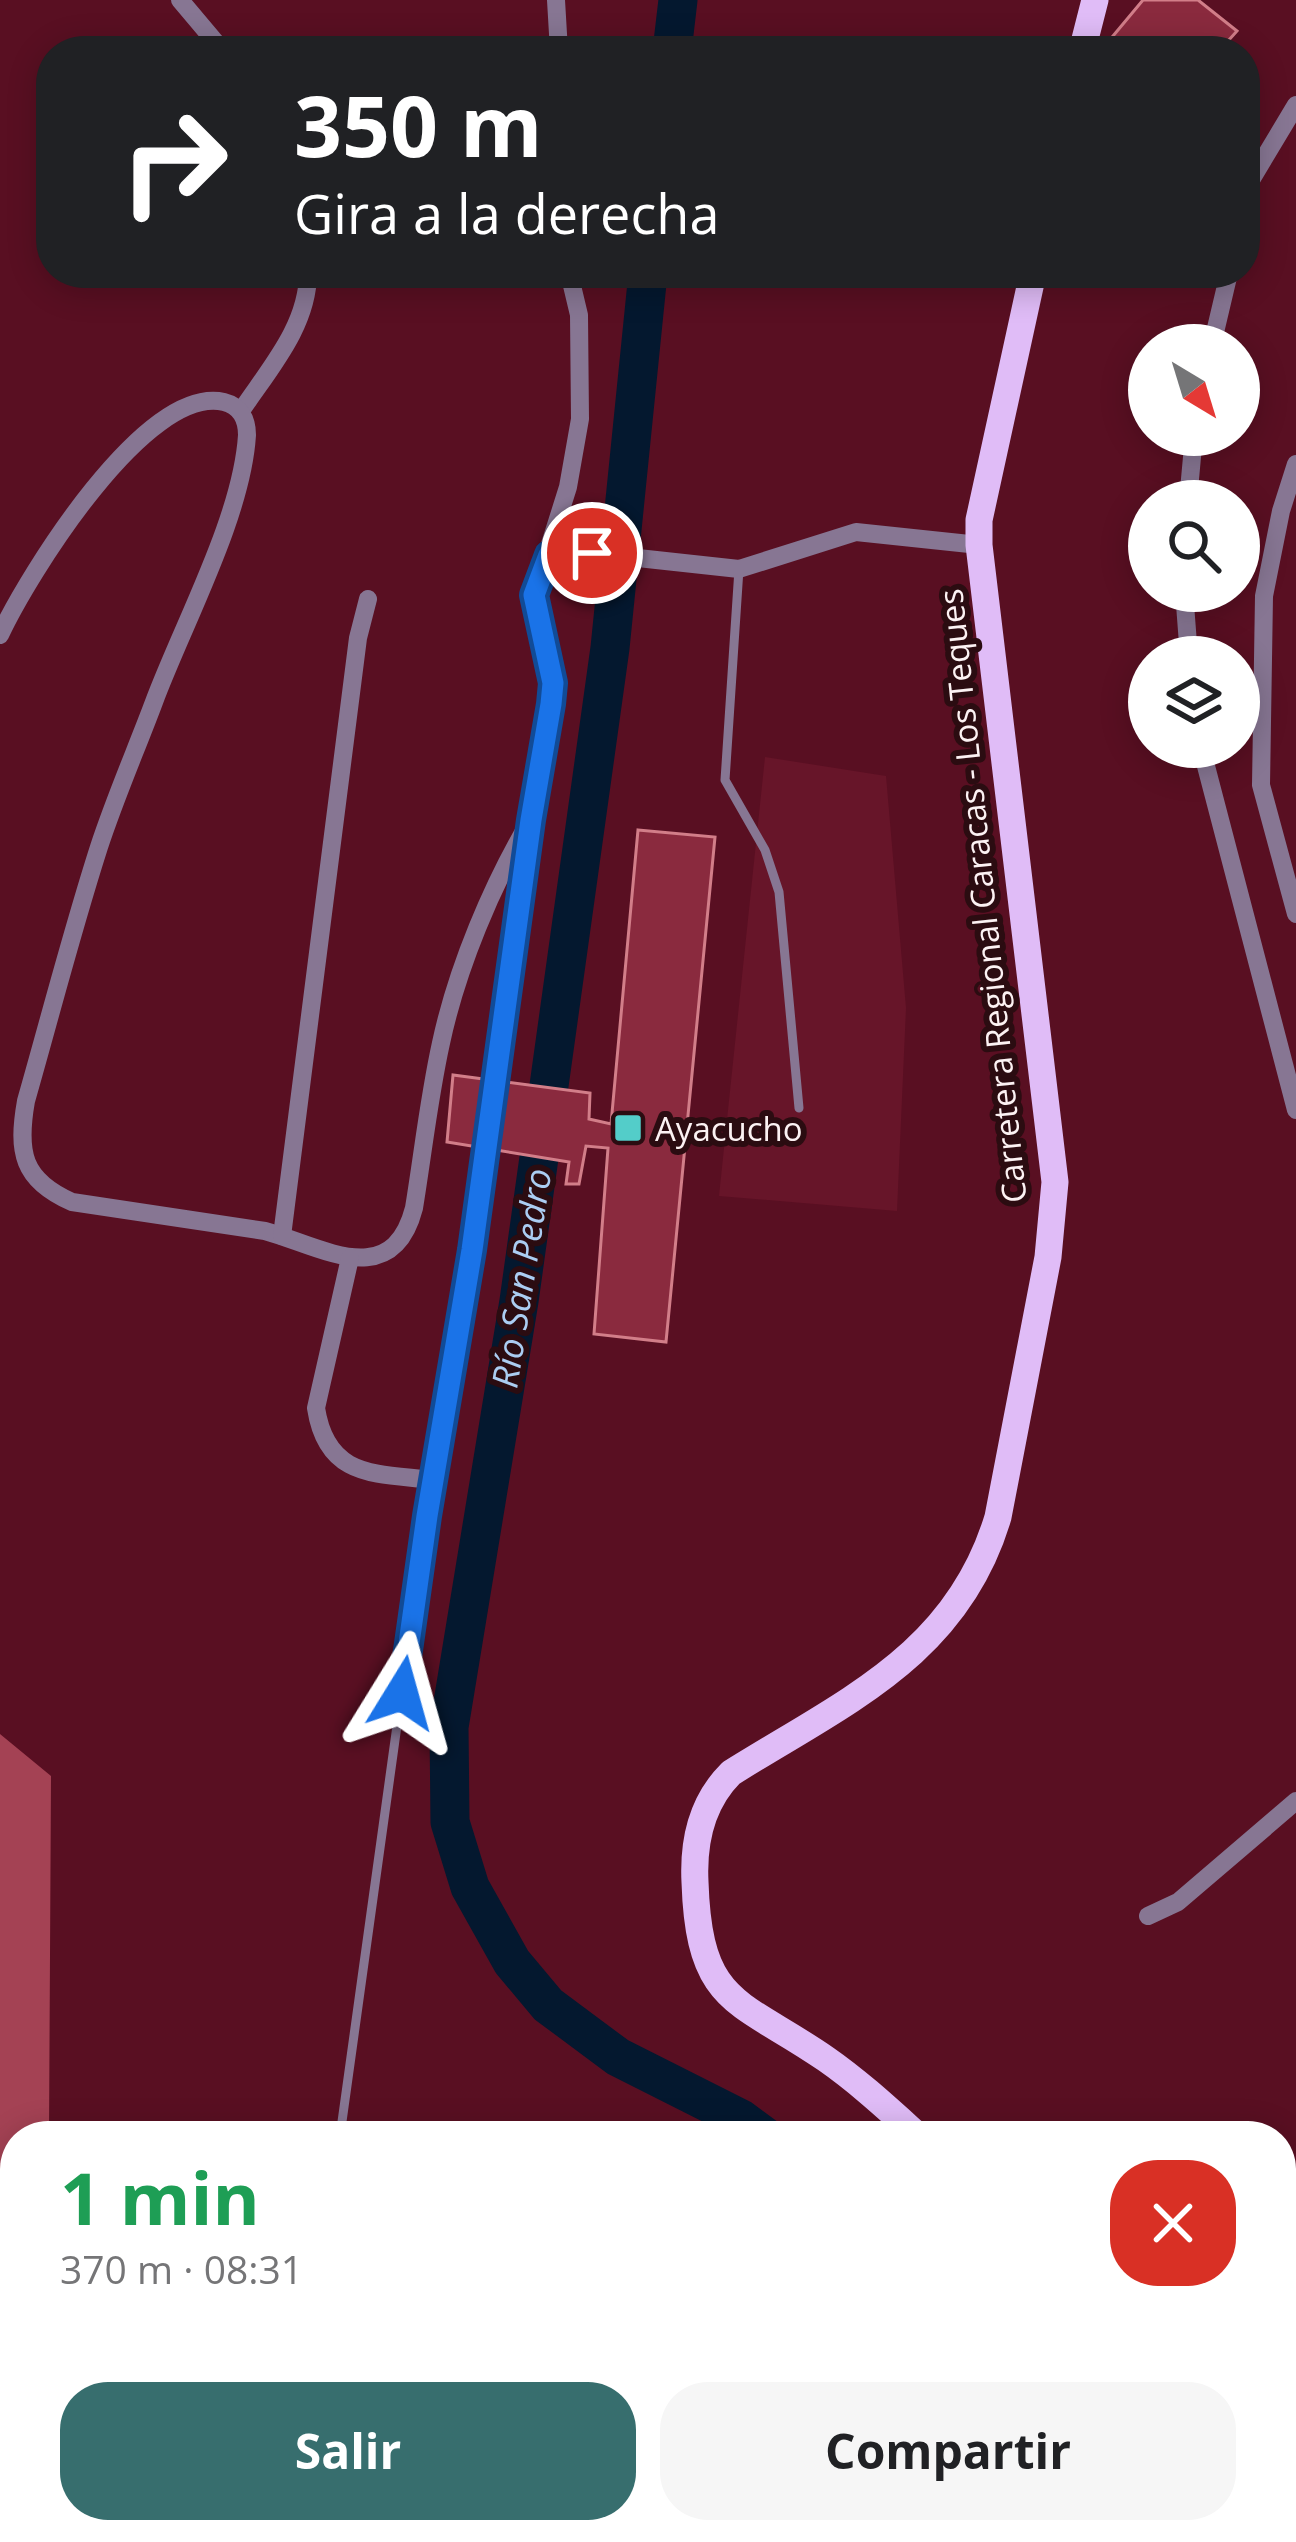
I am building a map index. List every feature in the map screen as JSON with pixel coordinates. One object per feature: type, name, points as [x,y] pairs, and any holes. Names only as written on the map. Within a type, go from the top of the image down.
[{"type":"main road","points":[[1087,36],[1095,0]]},
{"type":"main road","name":"Carretera Regional Caracas - Los Teques","points":[[900,2121],[824,2057],[769,2026],[727,1994],[708,1965],[696,1926],[694,1858],[702,1820],[717,1787],[731,1773],[915,1654],[958,1606],[986,1559],[998,1517],[1048,1257],[1055,1182],[979,545],[979,520],[1030,288]]},
{"type":"street","points":[[180,0],[210,36]]},
{"type":"street","points":[[556,0],[558,36]]},
{"type":"street","points":[[1260,165],[1296,105]]},
{"type":"street","points":[[241,411],[293,333],[308,288]]},
{"type":"street","points":[[427,1516],[472,1250],[553,683],[534,595],[568,487],[580,419],[579,315],[573,288]]},
{"type":"street","points":[[1217,324],[1225,288]]},
{"type":"street","points":[[0,635],[16,600],[67,520],[151,430],[192,404],[214,400],[231,403],[241,411],[247,431],[233,501],[100,846],[21,1130],[23,1154],[34,1178],[71,1202],[282,1236],[323,1254],[350,1258],[393,1248],[407,1233],[450,1009],[500,871],[531,820]]},
{"type":"street","points":[[1296,464],[1264,596],[1261,765],[1261,785],[1296,914]]},
{"type":"street","points":[[549,555],[592,553],[740,569],[856,532],[979,545]]},
{"type":"street","points":[[282,1236],[358,638],[368,599]]},
{"type":"street","points":[[1207,768],[1296,1110]]},
{"type":"street","points":[[350,1258],[316,1408],[319,1426],[331,1449],[354,1470],[433,1480]]},
{"type":"street","points":[[1148,1916],[1193,1891],[1296,1801]]},
{"type":"lane","points":[[740,569],[725,780],[765,850],[779,892],[800,1108]]},
{"type":"lane","points":[[342,2121],[427,1516]]},
{"type":"shaded area","points":[[765,757],[886,776],[906,1008],[897,1211],[719,1196]]},
{"type":"shaded area","points":[[0,1734],[51,1776],[49,2121],[0,2121]]},
{"type":"building","points":[[1143,0],[1198,0],[1237,31],[1232,36],[1113,36]]},
{"type":"building","points":[[638,830],[715,837],[666,1342],[594,1334],[608,1148],[586,1146],[579,1184],[566,1184],[569,1162],[447,1142],[453,1075],[590,1093],[589,1119],[611,1124]]},
{"type":"waterway","name":"Río San Pedro","points":[[674,36],[678,0]]},
{"type":"waterway","name":"Río San Pedro","points":[[646,288],[610,648],[519,1301],[449,1727],[450,1822],[470,1887],[512,1962],[548,2005],[618,2057],[744,2121]]},
{"type":"place","name":"Ayacucho","points":[[628,1128]]},
{"type":"route","points":[[402,1693],[551,704],[553,683],[534,595],[549,555],[592,553]]}]
